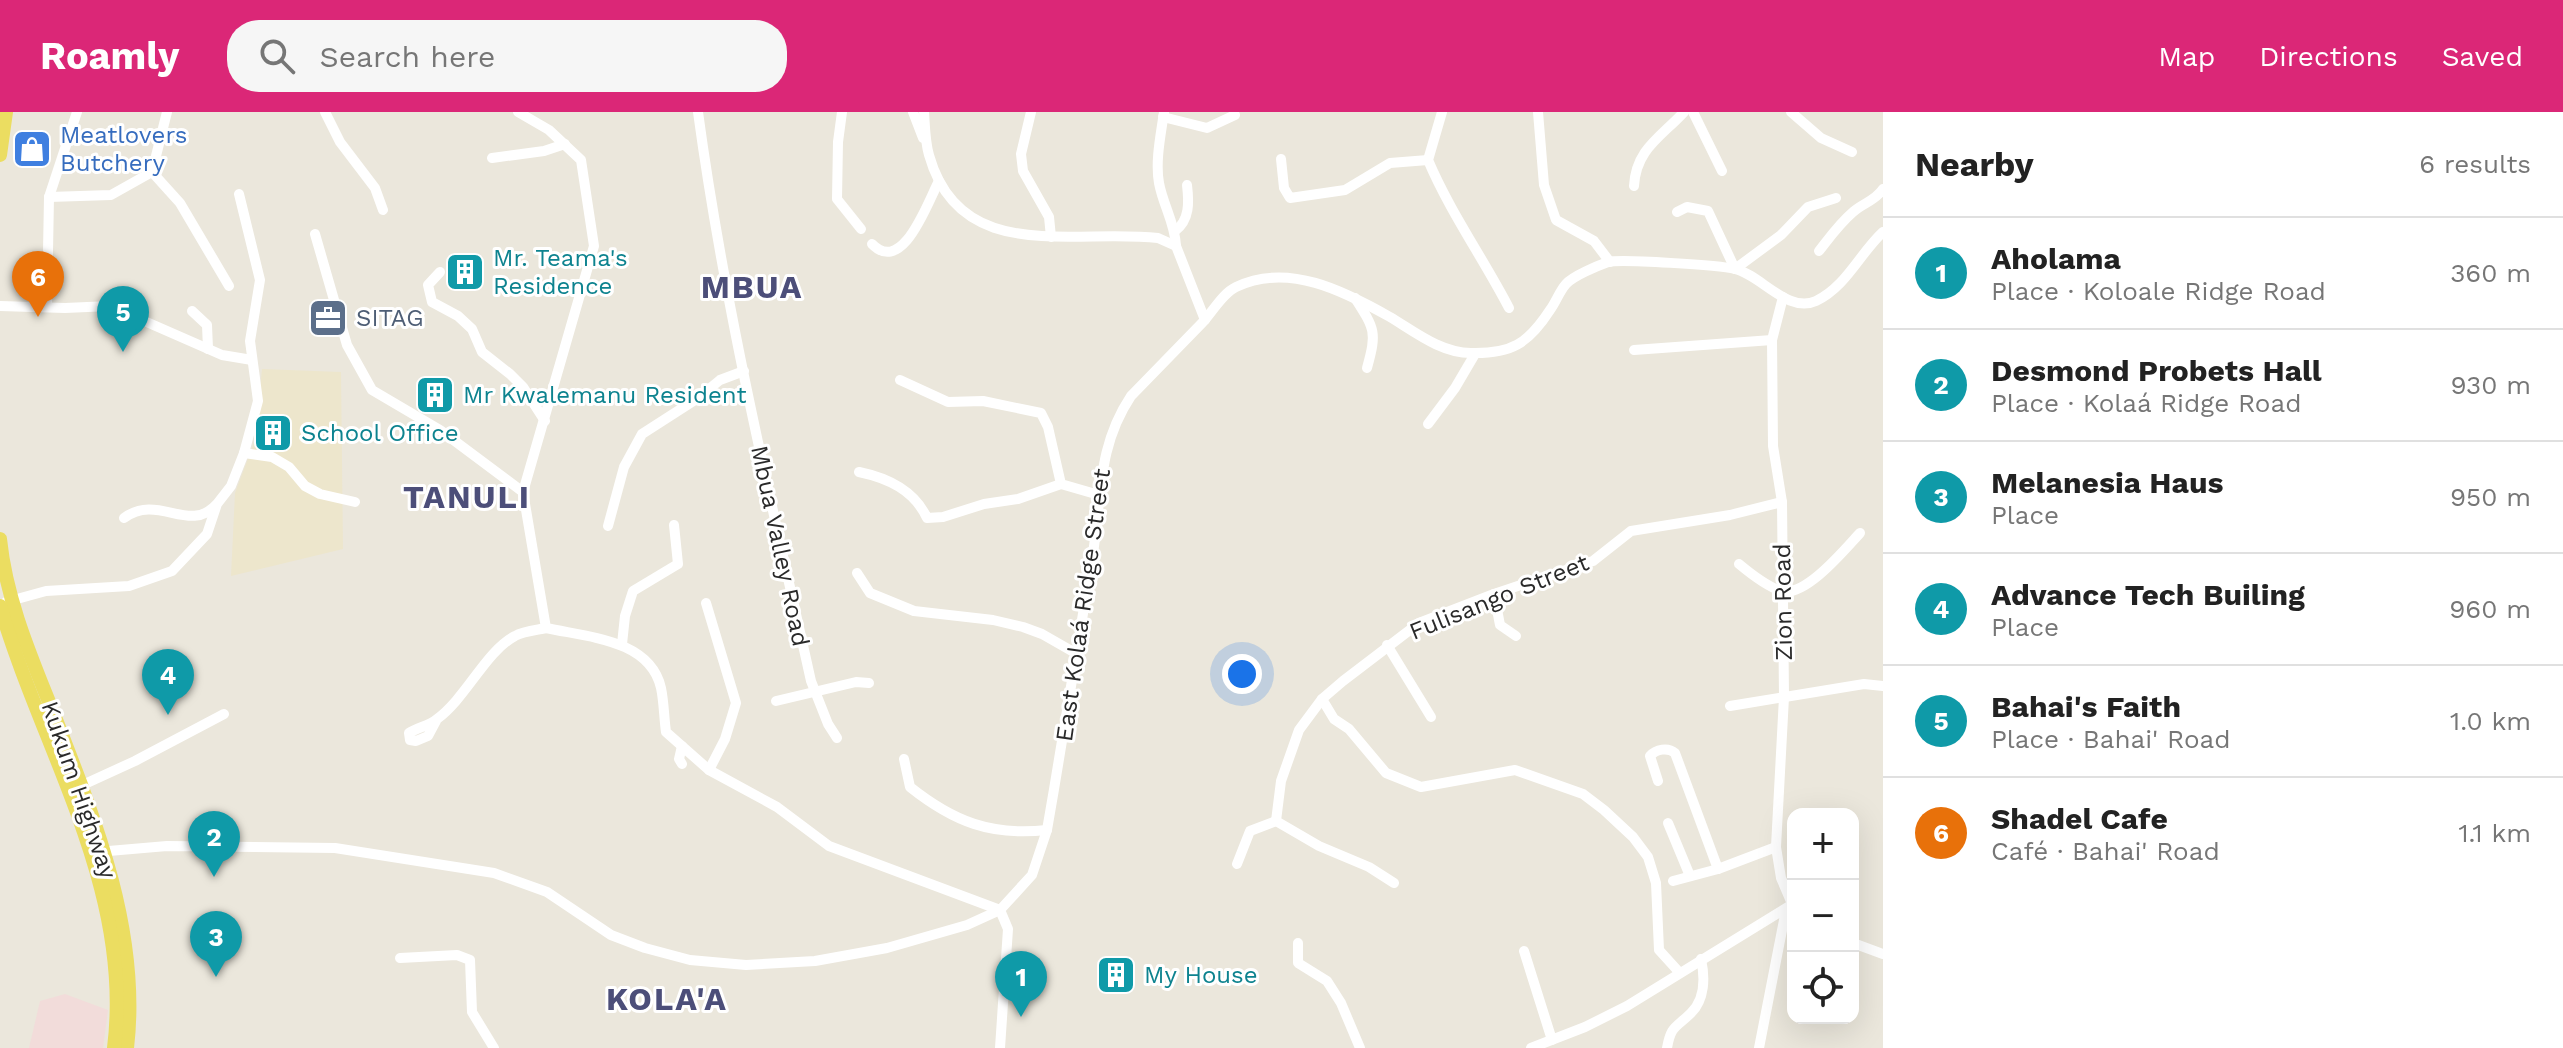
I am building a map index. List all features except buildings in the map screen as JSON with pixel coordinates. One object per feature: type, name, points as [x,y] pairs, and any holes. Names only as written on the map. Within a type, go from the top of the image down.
[{"type":"main road","points":[[0,155],[6,112]]},
{"type":"main road","name":"Kukum Highway","points":[[0,539],[4,604],[76,788],[125,948],[129,1000],[127,1048]]},
{"type":"main road","name":"Kukum Highway","points":[[97,852],[113,947],[117,1020],[114,1048]]},
{"type":"street","points":[[47,307],[49,197],[77,112]]},
{"type":"street","points":[[49,197],[111,195],[152,172],[167,112]]},
{"type":"street","points":[[325,112],[340,142],[375,188],[383,210]]},
{"type":"street","points":[[518,112],[549,130],[581,160],[594,246],[523,492],[546,628]]},
{"type":"street","name":"Mbua Valley Road","points":[[698,112],[710,197],[754,428],[814,691],[837,738]]},
{"type":"street","points":[[842,112],[837,199],[861,229]]},
{"type":"street","points":[[913,112],[939,181],[959,206],[982,224],[1014,235],[1145,236],[1176,246]]},
{"type":"street","points":[[924,112],[928,151]]},
{"type":"street","points":[[1031,112],[1021,154],[1023,171],[1049,217],[1051,237]]},
{"type":"street","points":[[1442,112],[1428,160],[1453,212],[1509,308]]},
{"type":"street","points":[[1538,112],[1544,185],[1556,220],[1594,241],[1610,262]]},
{"type":"street","points":[[1634,186],[1635,168],[1647,148],[1684,112]]},
{"type":"street","points":[[1693,112],[1722,171]]},
{"type":"street","points":[[1791,112],[1821,138],[1852,152]]},
{"type":"street","points":[[1205,320],[1176,246],[1175,231],[1159,183],[1164,114],[1207,128],[1235,115]]},
{"type":"street","points":[[492,158],[544,151],[565,144]]},
{"type":"street","points":[[1281,159],[1284,188],[1290,198],[1345,190],[1390,163],[1428,160]]},
{"type":"street","points":[[152,172],[180,203],[229,286]]},
{"type":"street","points":[[872,244],[879,251],[890,253],[900,247],[911,236],[939,181]]},
{"type":"street","points":[[1175,231],[1187,214],[1187,185]]},
{"type":"street","points":[[1819,251],[1840,223],[1857,208],[1875,200],[1883,189]]},
{"type":"street","points":[[124,518],[137,509],[154,508],[181,517],[210,512],[231,486],[244,453],[258,401],[250,335],[260,280],[239,194]]},
{"type":"street","points":[[1735,269],[1781,235],[1808,207],[1836,198]]},
{"type":"street","points":[[1677,212],[1687,207],[1708,211],[1735,269]]},
{"type":"street","points":[[1428,424],[1475,354],[1512,349],[1527,341],[1567,282],[1610,262],[1735,269],[1756,277],[1783,297],[1802,304],[1814,302],[1847,276],[1883,232]]},
{"type":"street","points":[[315,234],[347,345],[372,390],[440,430],[523,492]]},
{"type":"street","points":[[440,272],[428,285],[432,302],[458,316],[472,329],[482,352],[517,380],[545,421]]},
{"type":"street","name":"East Kolaá Ridge Street","points":[[1000,910],[1032,875],[1047,830],[1096,531],[1100,479],[1119,413],[1131,396],[1233,288],[1264,278],[1297,279],[1354,297],[1451,352],[1475,354]]},
{"type":"street","points":[[1354,297],[1371,322],[1375,340],[1367,368]]},
{"type":"street","name":"Zion Road","points":[[1783,297],[1772,340],[1773,446],[1775,476],[1782,502],[1784,697],[1776,847],[1787,893]]},
{"type":"street","points":[[0,306],[110,306],[222,355],[252,360]]},
{"type":"street","points":[[192,311],[207,325],[208,349]]},
{"type":"street","points":[[1634,350],[1772,340]]},
{"type":"street","points":[[608,526],[624,467],[642,434],[720,380],[744,371]]},
{"type":"street","points":[[900,380],[948,402],[983,401],[1041,413],[1048,427],[1061,484]]},
{"type":"street","points":[[244,453],[272,457],[289,467],[305,486],[320,494],[355,502]]},
{"type":"street","points":[[859,472],[873,474],[906,491],[921,505],[927,518],[1018,499],[1061,484],[1099,495]]},
{"type":"street","name":"Fulisango Street","points":[[1276,821],[1281,781],[1299,730],[1322,699],[1387,645],[1419,623],[1593,561],[1631,531],[1730,515],[1782,502]]},
{"type":"street","points":[[4,604],[46,591],[129,586],[172,571],[207,534],[217,504]]},
{"type":"street","points":[[622,644],[625,616],[633,591],[678,564],[674,525]]},
{"type":"street","points":[[1739,564],[1782,591],[1795,590],[1827,569],[1860,533]]},
{"type":"street","points":[[857,573],[870,593],[914,611],[993,620],[1023,627],[1077,654]]},
{"type":"street","points":[[1494,594],[1500,625],[1516,636]]},
{"type":"street","points":[[706,603],[736,703],[725,739],[709,770]]},
{"type":"street","points":[[436,721],[473,682],[499,648],[516,635],[546,628],[622,644],[646,660],[660,685],[666,732],[709,770],[777,807],[829,846],[1000,910],[1008,929],[1000,1048]]},
{"type":"street","points":[[1387,645],[1431,717]]},
{"type":"street","points":[[776,701],[856,682],[869,683]]},
{"type":"street","points":[[1730,706],[1864,684],[1883,686]]},
{"type":"street","points":[[1322,699],[1334,719],[1349,729],[1386,773],[1421,787],[1515,770],[1583,794],[1604,810],[1633,837],[1648,857],[1656,883],[1659,950],[1679,972]]},
{"type":"street","points":[[76,788],[224,714]]},
{"type":"street","points":[[682,746],[679,759],[682,764]]},
{"type":"street","points":[[1658,781],[1650,756],[1672,750],[1718,869]]},
{"type":"street","points":[[904,759],[910,787],[961,820],[984,828],[1016,833],[1047,830]]},
{"type":"street","points":[[1237,864],[1250,831],[1276,821],[1319,846],[1369,867],[1394,883]]},
{"type":"street","points":[[1668,823],[1690,876]]},
{"type":"street","points":[[97,852],[167,846],[335,848],[494,873],[547,892],[611,935],[645,948],[690,960],[746,965],[815,961],[887,948],[967,925],[1000,910]]},
{"type":"street","points":[[1673,881],[1718,869],[1776,847]]},
{"type":"street","points":[[1531,1048],[1585,1027],[1627,1006],[1787,908]]},
{"type":"street","points":[[1759,1048],[1787,912]]},
{"type":"street","points":[[1298,943],[1298,963],[1327,981],[1341,1003],[1360,1048]]},
{"type":"street","points":[[1859,945],[1883,954]]},
{"type":"street","points":[[1524,951],[1552,1040]]},
{"type":"street","points":[[400,958],[457,955],[470,960],[472,1012],[494,1048]]},
{"type":"street","points":[[1667,1048],[1672,1027],[1692,1012],[1702,996],[1704,973],[1701,959]]},
{"type":"shaded area","points":[[262,369],[341,372],[343,549],[231,576],[235,493],[255,440]]},
{"type":"shaded area","points":[[65,994],[108,1010],[103,1048],[29,1048],[40,1001]]},
{"type":"place","name":"Meatlovers Butchery","points":[[32,149]]},
{"type":"place","name":"Mr. Teama's Residence","points":[[465,272]]},
{"type":"place","name":"Shadel Cafe","points":[[38,317]]},
{"type":"place","name":"SITAG","points":[[328,318]]},
{"type":"place","name":"Bahai's Faith","points":[[123,352]]},
{"type":"place","name":"Mr Kwalemanu Resident","points":[[435,395]]},
{"type":"place","name":"School Office","points":[[273,433]]},
{"type":"place","name":"Advance Tech Builing","points":[[168,715]]},
{"type":"place","name":"Desmond Probets Hall","points":[[214,877]]},
{"type":"place","name":"My House","points":[[1116,975]]},
{"type":"place","name":"Melanesia Haus","points":[[216,977]]},
{"type":"place","name":"Aholama","points":[[1021,1017]]},
{"type":"district","name":"MBUA","points":[[752,287]]},
{"type":"district","name":"TANULI","points":[[467,497]]},
{"type":"district","name":"KOLA'A","points":[[667,999]]}]
